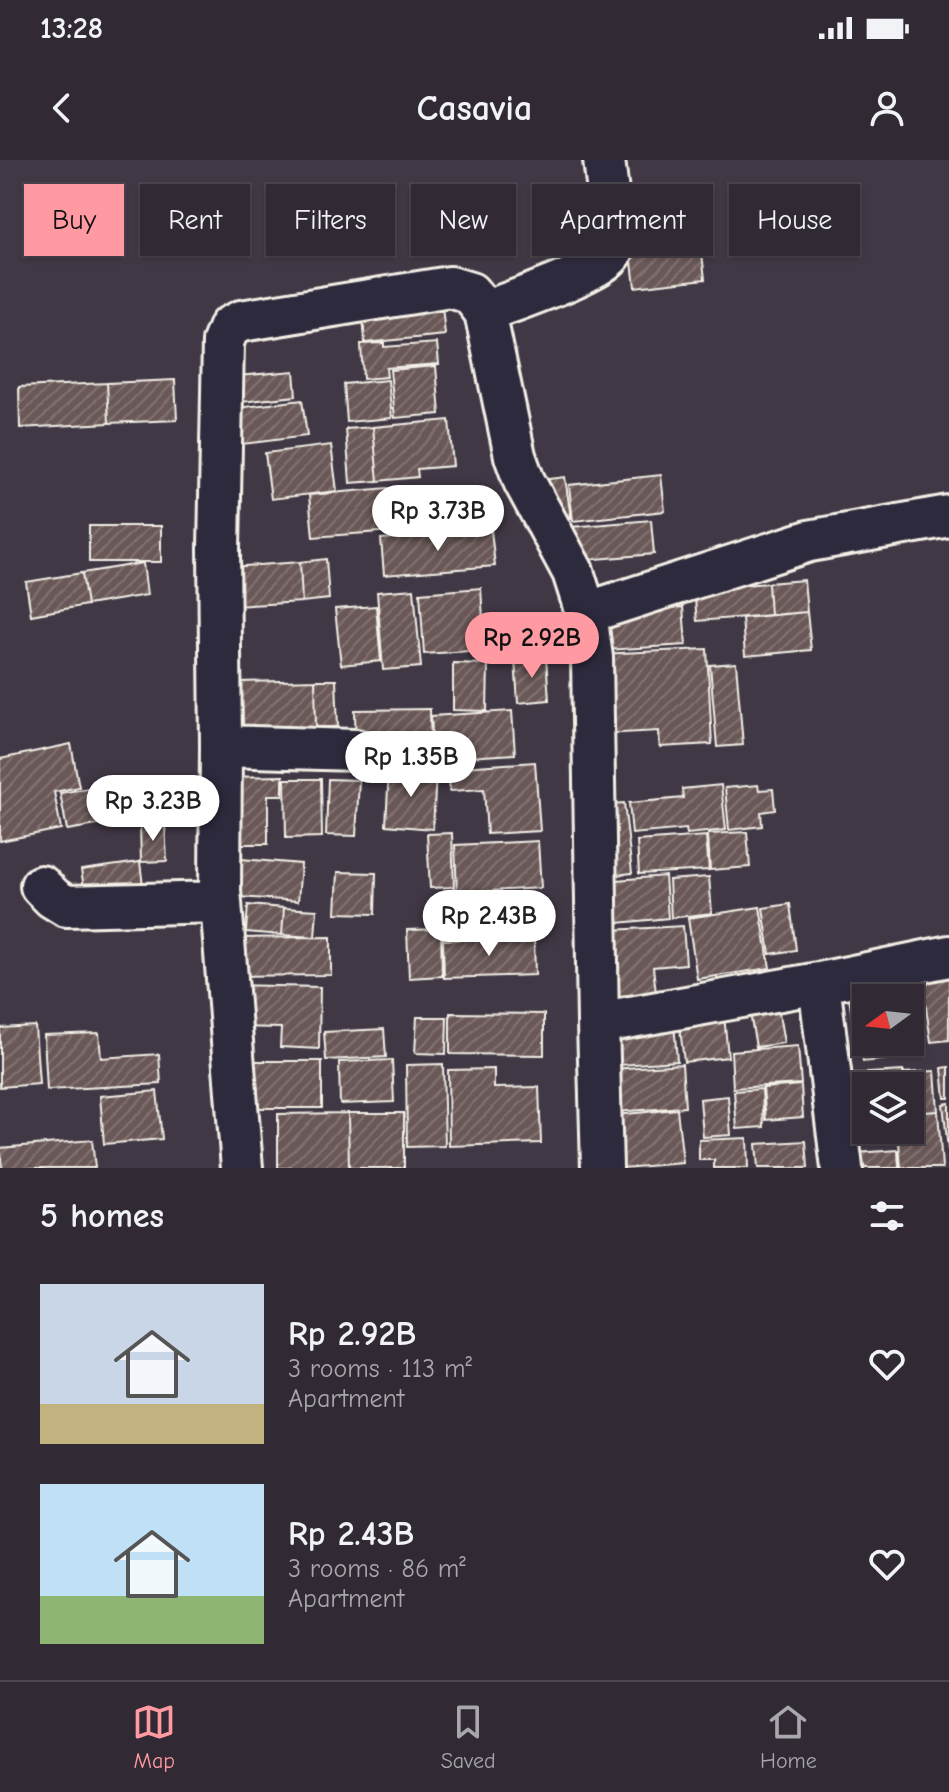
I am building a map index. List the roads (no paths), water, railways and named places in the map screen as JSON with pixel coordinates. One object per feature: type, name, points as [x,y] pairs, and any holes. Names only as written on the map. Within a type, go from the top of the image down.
[{"type":"street","points":[[485,312],[585,272],[612,253],[614,241],[604,160]]},
{"type":"street","points":[[242,1168],[220,902],[219,549],[223,342],[229,327],[241,321],[450,287],[470,293],[485,312],[515,456],[524,481],[573,572],[586,613],[592,658],[602,1168]]},
{"type":"street","points":[[586,613],[809,541],[949,516]]},
{"type":"street","points":[[221,746],[356,750]]},
{"type":"street","points":[[41,886],[66,906],[220,902]]},
{"type":"street","points":[[598,1023],[949,956]]},
{"type":"street","points":[[819,983],[842,1168]]}]
